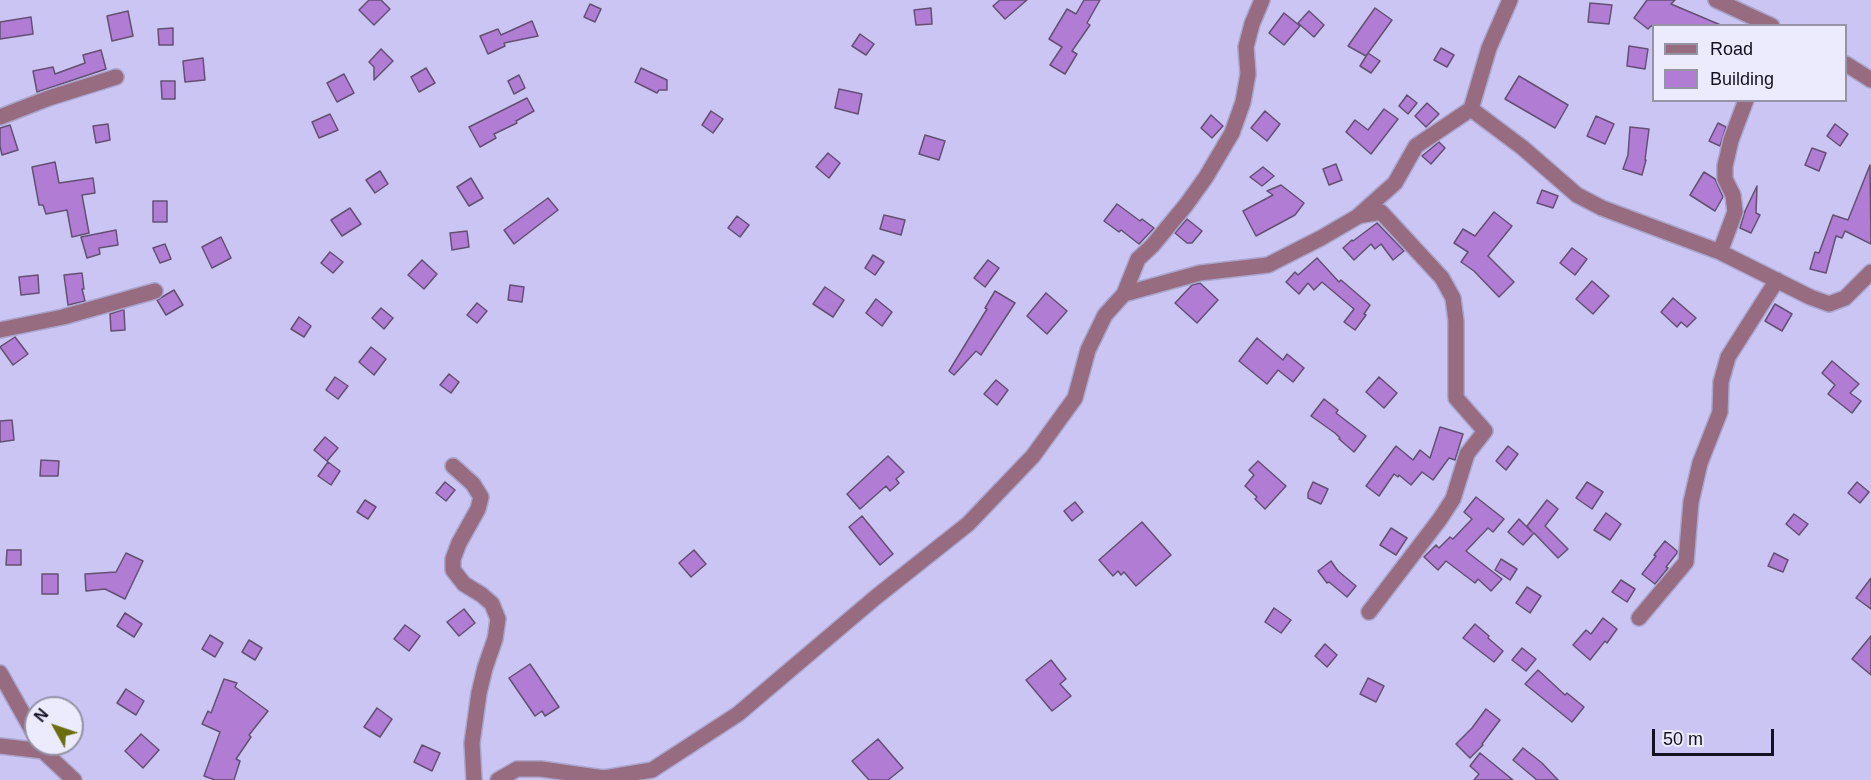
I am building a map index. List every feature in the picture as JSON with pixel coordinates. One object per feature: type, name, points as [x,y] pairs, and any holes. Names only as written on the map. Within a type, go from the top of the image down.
[{"type":"street","points":[[498,780],[517,770],[541,769],[603,778],[652,770],[738,714],[876,597],[968,524],[1033,456],[1075,398],[1088,350],[1105,315],[1124,294],[1138,259],[1152,246],[1186,205],[1232,134],[1243,102],[1248,74],[1246,48],[1252,24],[1262,0]]},
{"type":"street","points":[[1124,294],[1200,273],[1268,265],[1357,217],[1395,183],[1416,146],[1471,109],[1489,48],[1510,0]]},
{"type":"street","points":[[1716,0],[1768,24]]},
{"type":"street","points":[[1847,65],[1871,80]]},
{"type":"street","points":[[0,117],[49,98],[116,77]]},
{"type":"street","points":[[1719,252],[1735,212],[1733,195],[1725,179],[1725,165],[1731,140],[1745,102]]},
{"type":"street","points":[[1471,109],[1523,148],[1577,195],[1602,208],[1719,252],[1810,297],[1829,304],[1845,298],[1871,272]]},
{"type":"street","points":[[1357,217],[1382,212],[1442,278],[1453,298],[1455,309],[1456,398],[1485,431],[1467,454],[1454,499],[1369,612]]},
{"type":"street","points":[[1639,618],[1686,562],[1691,502],[1700,463],[1720,412],[1721,382],[1728,357],[1777,280]]},
{"type":"street","points":[[0,330],[63,317],[155,291]]},
{"type":"street","points":[[453,466],[473,484],[481,497],[478,509],[459,543],[453,559],[453,570],[464,584],[492,604],[498,619],[495,639],[485,668],[472,743],[474,780]]},
{"type":"street","points":[[0,673],[24,716]]},
{"type":"street","points":[[0,746],[24,745]]},
{"type":"street","points":[[51,756],[74,780]]},
{"type":"building","points":[[369,0],[381,0],[390,9],[374,25],[359,10]]},
{"type":"building","points":[[1000,0],[1027,0],[1005,19],[993,6]]},
{"type":"building","points":[[1084,0],[1100,0],[1087,23],[1090,25],[1072,51],[1077,54],[1065,74],[1050,65],[1062,47],[1049,39],[1067,9],[1076,14]]},
{"type":"building","points":[[1647,0],[1675,0],[1671,4],[1718,24],[1652,24],[1648,29],[1634,18]]},
{"type":"building","points":[[1590,3],[1612,5],[1609,24],[1588,22]]},
{"type":"building","points":[[590,4],[601,9],[595,22],[584,17]]},
{"type":"building","points":[[931,8],[932,24],[916,25],[914,10]]},
{"type":"building","points":[[1375,8],[1392,20],[1366,56],[1348,46]]},
{"type":"building","points":[[128,11],[133,36],[112,41],[107,16]]},
{"type":"building","points":[[1309,11],[1324,25],[1314,37],[1298,23]]},
{"type":"building","points":[[1284,13],[1300,26],[1284,45],[1269,33]]},
{"type":"building","points":[[31,17],[33,34],[0,39],[0,22]]},
{"type":"building","points":[[532,21],[538,36],[504,43],[505,46],[488,54],[480,36],[498,29],[501,35]]},
{"type":"building","points":[[173,28],[173,45],[159,45],[158,29]]},
{"type":"building","points":[[860,34],[874,44],[866,55],[852,46]]},
{"type":"building","points":[[1629,46],[1648,49],[1645,69],[1627,66]]},
{"type":"building","points":[[1441,48],[1454,55],[1447,67],[1434,60]]},
{"type":"building","points":[[381,49],[393,61],[374,80],[374,67],[369,62]]},
{"type":"building","points":[[101,50],[106,69],[37,92],[33,71],[53,67],[55,74],[85,63],[83,55]]},
{"type":"building","points":[[1368,53],[1380,61],[1371,73],[1360,66]]},
{"type":"building","points":[[203,58],[205,80],[185,82],[183,61]]},
{"type":"building","points":[[426,68],[435,83],[419,92],[411,77]]},
{"type":"building","points":[[641,68],[667,80],[667,90],[659,90],[657,93],[635,82]]},
{"type":"building","points":[[344,74],[354,93],[337,102],[327,83]]},
{"type":"building","points":[[519,75],[525,88],[514,94],[508,81]]},
{"type":"building","points":[[1519,76],[1568,105],[1555,128],[1505,99]]},
{"type":"building","points":[[161,81],[175,81],[175,99],[162,99]]},
{"type":"building","points":[[839,89],[862,94],[858,114],[835,108]]},
{"type":"building","points":[[1407,95],[1417,103],[1408,114],[1399,106]]},
{"type":"building","points":[[527,98],[534,111],[516,121],[517,123],[494,134],[496,138],[480,147],[469,127]]},
{"type":"building","points":[[1427,103],[1439,114],[1426,127],[1415,116]]},
{"type":"building","points":[[1384,109],[1398,119],[1371,154],[1346,132],[1355,120],[1368,130]]},
{"type":"building","points":[[711,111],[723,119],[713,133],[702,125]]},
{"type":"building","points":[[1265,111],[1280,124],[1267,141],[1251,128]]},
{"type":"building","points":[[330,114],[338,130],[319,138],[312,122]]},
{"type":"building","points":[[1211,115],[1223,126],[1212,138],[1201,128]]},
{"type":"building","points":[[1596,116],[1614,124],[1605,144],[1587,136]]},
{"type":"building","points":[[1718,123],[1726,127],[1720,146],[1709,141]]},
{"type":"building","points":[[108,124],[110,140],[96,143],[93,126]]},
{"type":"building","points":[[1835,124],[1848,134],[1840,146],[1827,136]]},
{"type":"building","points":[[10,125],[18,150],[2,155],[0,128]]},
{"type":"building","points":[[1630,127],[1649,129],[1642,175],[1623,169],[1628,155]]},
{"type":"building","points":[[925,135],[945,141],[939,160],[919,154]]},
{"type":"building","points":[[1439,142],[1445,148],[1431,164],[1422,156]]},
{"type":"building","points":[[1812,148],[1826,153],[1819,171],[1805,165]]},
{"type":"building","points":[[828,153],[840,163],[829,178],[816,167]]},
{"type":"building","points":[[55,162],[59,183],[93,178],[95,193],[82,195],[89,233],[72,237],[67,210],[46,214],[43,205],[39,205],[32,167]]},
{"type":"building","points":[[1336,164],[1342,180],[1329,185],[1323,169]]},
{"type":"building","points":[[1870,165],[1871,244],[1845,231],[1842,238],[1836,236],[1826,273],[1810,269],[1815,252],[1819,253],[1833,215],[1848,220]]},
{"type":"building","points":[[1263,167],[1274,176],[1262,186],[1250,177]]},
{"type":"building","points":[[380,171],[388,184],[375,193],[366,180]]},
{"type":"building","points":[[1704,172],[1715,179],[1723,197],[1715,211],[1690,195]]},
{"type":"building","points":[[471,178],[483,198],[469,206],[457,187]]},
{"type":"building","points":[[1281,185],[1304,203],[1295,215],[1256,236],[1243,211],[1273,195],[1267,191]]},
{"type":"building","points":[[1757,186],[1756,213],[1760,215],[1751,233],[1740,228]]},
{"type":"building","points":[[1542,190],[1558,196],[1553,208],[1537,203]]},
{"type":"building","points":[[548,198],[558,210],[514,244],[504,230]]},
{"type":"building","points":[[153,201],[167,201],[167,222],[153,222]]},
{"type":"building","points":[[1117,204],[1154,228],[1139,244],[1121,230],[1119,232],[1104,221]]},
{"type":"building","points":[[350,208],[361,224],[342,236],[331,220]]},
{"type":"building","points":[[1494,212],[1512,226],[1488,256],[1514,282],[1499,297],[1474,271],[1461,262],[1468,252],[1454,243],[1463,229],[1475,236]]},
{"type":"building","points":[[884,215],[905,220],[901,235],[880,229]]},
{"type":"building","points":[[737,216],[749,225],[740,237],[728,228]]},
{"type":"building","points":[[1187,219],[1202,231],[1192,243],[1187,243],[1175,233]]},
{"type":"building","points":[[1377,223],[1404,251],[1393,260],[1381,244],[1375,249],[1371,244],[1354,260],[1343,248]]},
{"type":"building","points":[[116,230],[118,245],[99,248],[100,254],[87,258],[81,237]]},
{"type":"building","points":[[467,231],[469,247],[452,250],[450,233]]},
{"type":"building","points":[[221,237],[231,258],[212,268],[202,247]]},
{"type":"building","points":[[165,244],[171,259],[160,263],[153,248]]},
{"type":"building","points":[[1572,248],[1587,259],[1575,275],[1560,263]]},
{"type":"building","points":[[330,252],[343,262],[333,273],[321,263]]},
{"type":"building","points":[[873,255],[884,262],[875,275],[865,268]]},
{"type":"building","points":[[1317,258],[1339,282],[1341,280],[1370,305],[1355,330],[1344,322],[1354,309],[1322,282],[1314,290],[1308,283],[1299,294],[1286,282],[1295,272],[1298,275]]},
{"type":"building","points":[[422,260],[437,274],[424,289],[408,275]]},
{"type":"building","points":[[988,260],[999,268],[985,287],[974,278]]},
{"type":"building","points":[[82,273],[85,301],[68,305],[64,275]]},
{"type":"building","points":[[38,275],[39,293],[21,295],[19,277]]},
{"type":"building","points":[[1592,281],[1609,296],[1593,314],[1576,299]]},
{"type":"building","points":[[1200,283],[1218,300],[1197,323],[1175,303],[1192,285]]},
{"type":"building","points":[[510,285],[524,287],[522,302],[508,300]]},
{"type":"building","points":[[825,287],[844,300],[833,317],[813,304]]},
{"type":"building","points":[[174,290],[183,305],[166,315],[157,300]]},
{"type":"building","points":[[995,291],[1015,303],[981,355],[976,351],[954,375],[949,371],[987,309],[985,308]]},
{"type":"building","points":[[1046,293],[1067,311],[1047,334],[1027,316]]},
{"type":"building","points":[[1673,298],[1696,318],[1687,327],[1681,322],[1677,327],[1661,312]]},
{"type":"building","points":[[876,299],[892,312],[882,326],[866,313]]},
{"type":"building","points":[[477,303],[487,311],[477,323],[467,315]]},
{"type":"building","points":[[1775,304],[1792,314],[1782,331],[1765,321]]},
{"type":"building","points":[[381,308],[393,318],[384,329],[372,318]]},
{"type":"building","points":[[124,310],[125,330],[111,331],[110,314]]},
{"type":"building","points":[[299,317],[311,326],[304,337],[291,329]]},
{"type":"building","points":[[15,337],[28,354],[13,365],[0,347]]},
{"type":"building","points":[[1257,338],[1283,360],[1287,354],[1304,368],[1293,382],[1278,370],[1267,384],[1239,361]]},
{"type":"building","points":[[371,347],[386,359],[374,375],[359,362]]},
{"type":"building","points":[[1832,361],[1859,384],[1850,393],[1861,401],[1852,413],[1828,394],[1835,385],[1822,373]]},
{"type":"building","points":[[449,374],[459,382],[451,393],[440,385]]},
{"type":"building","points":[[335,377],[348,386],[338,399],[326,390]]},
{"type":"building","points":[[1379,377],[1397,393],[1384,408],[1366,392]]},
{"type":"building","points":[[996,380],[1008,390],[997,405],[984,394]]},
{"type":"building","points":[[1324,399],[1338,410],[1336,413],[1366,436],[1354,452],[1335,433],[1311,416]]},
{"type":"building","points":[[12,420],[14,440],[0,442],[0,421]]},
{"type":"building","points":[[1440,427],[1463,434],[1455,460],[1449,458],[1433,480],[1422,472],[1411,485],[1399,475],[1398,477],[1394,474],[1379,496],[1366,486],[1396,446],[1413,460],[1420,450],[1430,458]]},
{"type":"building","points":[[325,437],[338,448],[327,461],[314,450]]},
{"type":"building","points":[[1508,446],[1518,454],[1506,470],[1496,461]]},
{"type":"building","points":[[888,456],[904,472],[896,479],[899,483],[890,491],[886,486],[860,509],[847,494]]},
{"type":"building","points":[[41,460],[59,461],[58,476],[40,476]]},
{"type":"building","points":[[1258,461],[1286,486],[1265,509],[1255,499],[1257,497],[1245,486],[1254,475],[1249,470]]},
{"type":"building","points":[[328,462],[340,471],[331,485],[318,476]]},
{"type":"building","points":[[445,482],[455,490],[446,501],[436,493]]},
{"type":"building","points":[[1313,482],[1328,489],[1321,504],[1308,498]]},
{"type":"building","points":[[1587,482],[1603,492],[1592,509],[1576,498]]},
{"type":"building","points":[[1857,482],[1869,492],[1860,503],[1848,493]]},
{"type":"building","points":[[1476,497],[1504,519],[1493,532],[1488,528],[1466,551],[1502,579],[1491,591],[1478,579],[1475,583],[1446,561],[1438,570],[1424,557],[1436,545],[1439,548],[1450,537],[1453,539],[1472,519],[1464,512]]},
{"type":"building","points":[[365,500],[376,507],[368,519],[357,512]]},
{"type":"building","points":[[1547,500],[1558,509],[1545,526],[1568,549],[1558,558],[1534,533],[1523,545],[1508,532],[1519,519],[1532,532],[1527,526]]},
{"type":"building","points":[[1075,502],[1083,512],[1072,521],[1064,511]]},
{"type":"building","points":[[1606,513],[1621,524],[1610,540],[1594,530]]},
{"type":"building","points":[[1794,514],[1808,524],[1799,535],[1786,524]]},
{"type":"building","points":[[862,516],[893,554],[880,565],[849,527]]},
{"type":"building","points":[[1142,522],[1171,555],[1136,586],[1124,572],[1121,575],[1118,571],[1113,576],[1099,560]]},
{"type":"building","points":[[1391,528],[1407,538],[1396,555],[1380,545]]},
{"type":"building","points":[[1665,541],[1677,553],[1655,584],[1642,574]]},
{"type":"building","points":[[7,550],[21,550],[21,565],[6,565]]},
{"type":"building","points":[[694,550],[706,564],[691,577],[679,563]]},
{"type":"building","points":[[126,553],[143,561],[125,599],[105,589],[86,591],[85,574],[116,572]]},
{"type":"building","points":[[1774,553],[1788,560],[1783,572],[1768,566]]},
{"type":"building","points":[[1501,559],[1517,569],[1510,580],[1495,570]]},
{"type":"building","points":[[1331,561],[1338,571],[1356,586],[1347,597],[1329,582],[1327,583],[1318,571]]},
{"type":"building","points":[[42,574],[58,574],[58,594],[42,594]]},
{"type":"building","points":[[1871,578],[1871,609],[1856,598]]},
{"type":"building","points":[[1621,580],[1635,589],[1627,602],[1612,592]]},
{"type":"building","points":[[1527,587],[1541,596],[1530,613],[1516,603]]},
{"type":"building","points":[[1274,608],[1291,620],[1281,633],[1265,622]]},
{"type":"building","points":[[464,609],[475,623],[459,636],[447,622]]},
{"type":"building","points":[[125,613],[142,624],[134,637],[117,626]]},
{"type":"building","points":[[1603,618],[1617,629],[1590,660],[1573,645],[1586,630],[1591,634]]},
{"type":"building","points":[[1475,624],[1503,651],[1494,662],[1463,638]]},
{"type":"building","points":[[405,625],[420,636],[409,651],[394,639]]},
{"type":"building","points":[[210,635],[223,643],[215,657],[202,649]]},
{"type":"building","points":[[1871,636],[1871,675],[1852,659]]},
{"type":"building","points":[[249,640],[262,648],[255,660],[242,652]]},
{"type":"building","points":[[1325,644],[1337,655],[1327,667],[1315,656]]},
{"type":"building","points":[[1522,648],[1536,659],[1526,671],[1512,660]]},
{"type":"building","points":[[1051,660],[1066,679],[1060,684],[1071,696],[1052,711],[1026,680]]},
{"type":"building","points":[[530,664],[559,707],[545,716],[542,711],[535,716],[509,678]]},
{"type":"building","points":[[1538,670],[1565,695],[1567,693],[1584,707],[1572,722],[1525,684]]},
{"type":"building","points":[[1368,678],[1384,686],[1376,702],[1360,694]]},
{"type":"building","points":[[224,679],[237,683],[235,687],[268,711],[249,735],[251,737],[236,759],[240,761],[234,780],[215,780],[204,776],[220,732],[202,724],[208,711],[211,713]]},
{"type":"building","points":[[126,689],[144,701],[136,715],[117,703]]},
{"type":"building","points":[[377,708],[392,719],[380,737],[364,727]]},
{"type":"building","points":[[1486,709],[1500,720],[1483,745],[1470,758],[1456,744]]},
{"type":"building","points":[[141,734],[159,750],[143,768],[125,751]]},
{"type":"building","points":[[878,739],[903,768],[888,780],[869,780],[852,761]]},
{"type":"building","points":[[422,745],[440,753],[432,771],[414,762]]},
{"type":"building","points":[[1523,748],[1558,780],[1537,780],[1513,760]]},
{"type":"building","points":[[1480,753],[1513,780],[1474,780],[1479,774],[1470,766]]}]
